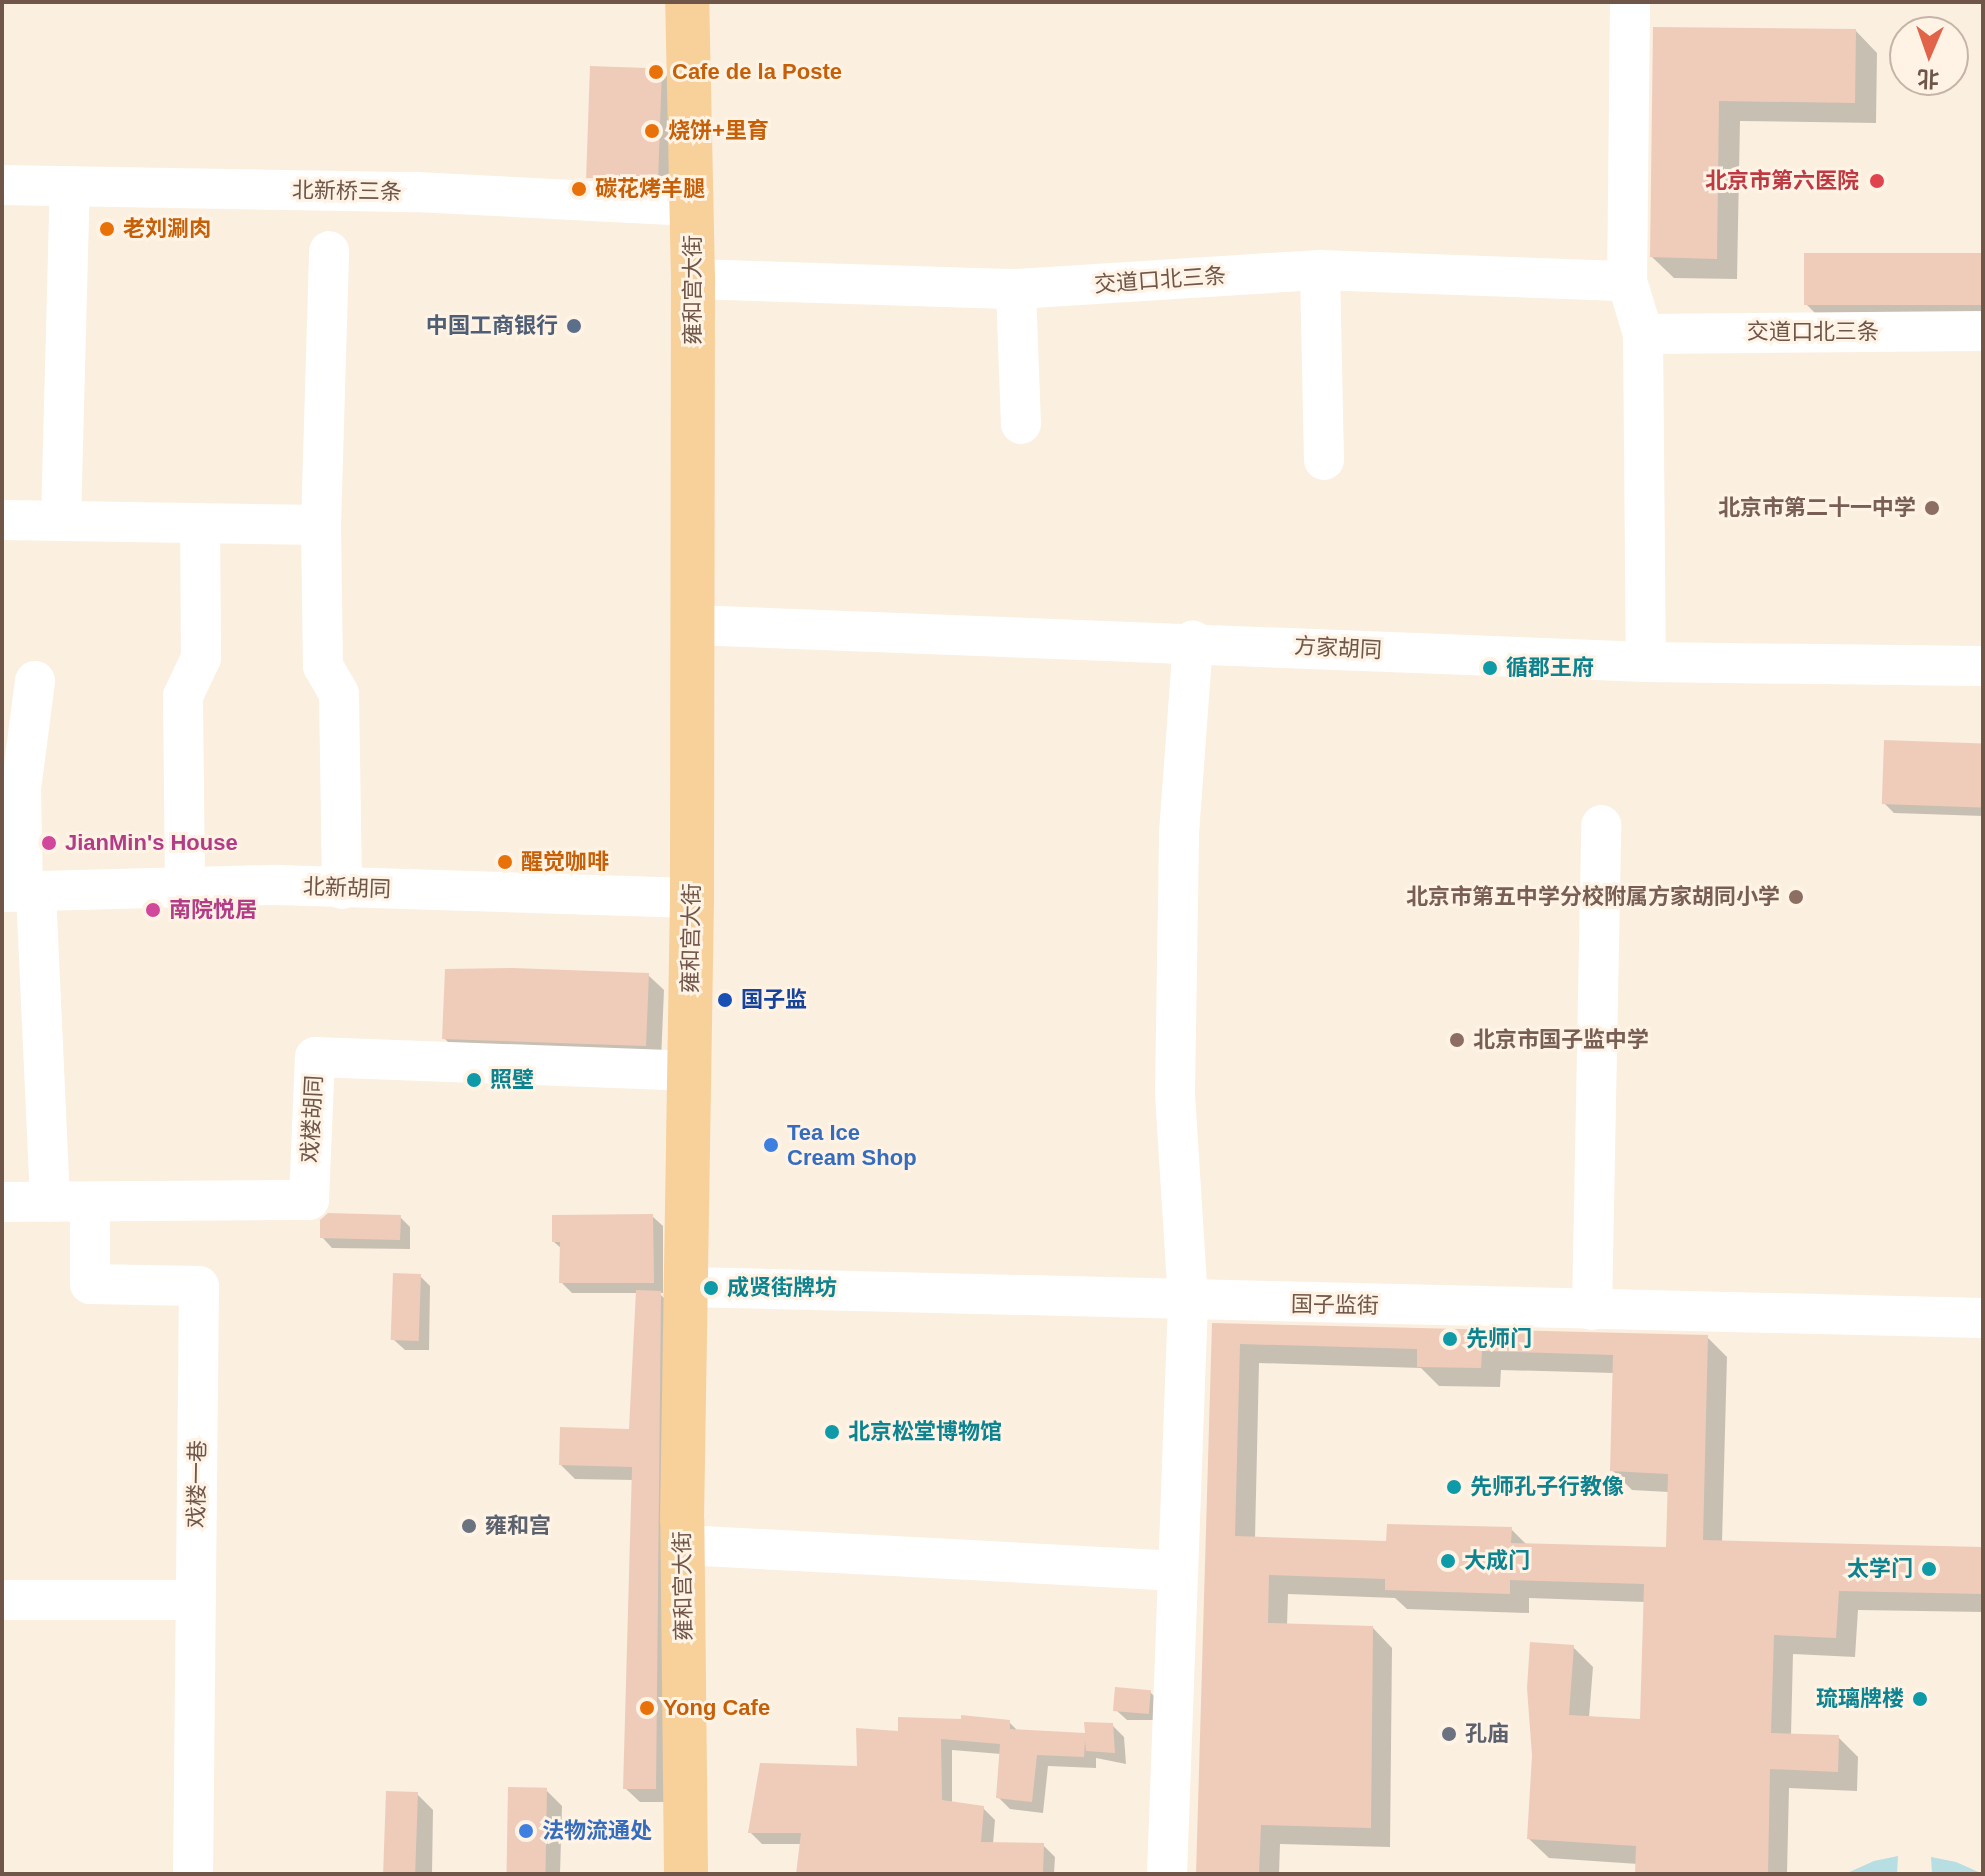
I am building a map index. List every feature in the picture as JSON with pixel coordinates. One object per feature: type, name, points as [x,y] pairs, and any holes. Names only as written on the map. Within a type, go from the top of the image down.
[{"type":"main road","name":"雍和宫大街","points":[[686,1874],[683,1545],[693,625],[693,279],[687,2]]},
{"type":"street","points":[[1630,2],[1627,281],[1643,334],[1646,662]]},
{"type":"street","name":"北新桥三条","points":[[2,185],[416,192],[692,206]]},
{"type":"street","points":[[61,521],[70,186]]},
{"type":"street","points":[[329,251],[321,525],[323,666],[339,694],[342,889]]},
{"type":"street","points":[[1320,270],[1324,460]]},
{"type":"street","name":"交道口北三条","points":[[693,279],[1016,289],[1320,270],[1627,281]]},
{"type":"street","points":[[1016,289],[1021,424]]},
{"type":"street","name":"交道口北三条","points":[[1643,334],[1983,331]]},
{"type":"street","points":[[2,520],[321,525]]},
{"type":"street","points":[[185,888],[183,696],[201,658],[200,523]]},
{"type":"street","name":"方家胡同","points":[[693,625],[1193,641],[1646,662],[1983,666]]},
{"type":"street","points":[[1167,1874],[1188,1301],[1175,1092],[1179,833],[1193,641]]},
{"type":"street","points":[[35,681],[21,789],[20,892],[50,1202]]},
{"type":"street","points":[[1592,1310],[1601,825]]},
{"type":"street","name":"北新胡同","points":[[20,892],[185,888],[342,889],[692,898]]},
{"type":"street","name":"戏楼胡同","points":[[2,1202],[309,1200],[315,1057],[688,1071]]},
{"type":"street","name":"戏楼一巷","points":[[90,1202],[90,1284],[199,1286],[193,1874]]},
{"type":"street","name":"国子监街","points":[[687,1287],[1983,1318]]},
{"type":"street","points":[[683,1545],[1178,1571]]},
{"type":"street","points":[[2,1600],[196,1600]]},
{"type":"water","points":[[1898,1856],[1897,1874],[1845,1874],[1874,1861]]},
{"type":"water","points":[[1931,1857],[1956,1862],[1983,1874],[1932,1874]]},
{"type":"building","points":[[1653,27],[1856,29],[1855,103],[1719,101],[1717,259],[1650,257]]},
{"type":"building","points":[[590,66],[662,69],[658,180],[586,178]]},
{"type":"building","points":[[1804,253],[1983,253],[1983,305],[1804,305]]},
{"type":"building","points":[[1884,740],[1983,743],[1981,807],[1882,804]]},
{"type":"building","points":[[445,969],[649,973],[646,1046],[442,1039]]},
{"type":"building","points":[[328,1213],[401,1215],[400,1240],[320,1238],[320,1220]]},
{"type":"building","points":[[653,1214],[654,1283],[559,1283],[560,1242],[552,1242],[552,1215]]},
{"type":"building","points":[[393,1273],[421,1274],[419,1341],[391,1340]]},
{"type":"building","points":[[636,1290],[661,1291],[656,1789],[623,1789],[632,1467],[559,1465],[560,1427],[629,1429]]},
{"type":"building","points":[[1212,1323],[1708,1335],[1703,1540],[1983,1547],[1983,1594],[1839,1591],[1836,1638],[1774,1635],[1771,1733],[1839,1735],[1838,1772],[1770,1769],[1768,1874],[1635,1874],[1636,1846],[1527,1839],[1532,1756],[1527,1688],[1530,1642],[1574,1645],[1569,1715],[1640,1719],[1644,1584],[1510,1580],[1510,1594],[1385,1590],[1385,1579],[1269,1575],[1268,1623],[1373,1626],[1371,1828],[1261,1825],[1259,1874],[1196,1874]],"holes":[[[1240,1344],[1417,1349],[1417,1367],[1481,1368],[1482,1351],[1613,1355],[1610,1471],[1668,1474],[1666,1547],[1511,1543],[1512,1527],[1387,1524],[1386,1541],[1235,1536]]]},
{"type":"building","points":[[1115,1687],[1151,1690],[1149,1714],[1113,1711]]},
{"type":"building","points":[[961,1715],[1010,1720],[1010,1729],[1085,1733],[1084,1722],[1113,1723],[1115,1753],[1086,1751],[1085,1741],[1084,1757],[1037,1755],[1032,1802],[996,1798],[1000,1744],[941,1739],[942,1800],[984,1806],[981,1842],[1044,1843],[1043,1874],[796,1874],[801,1833],[748,1833],[760,1763],[857,1766],[856,1728],[898,1731],[898,1717],[961,1719]]},
{"type":"building","name":"法物流通处","points":[[508,1787],[547,1788],[545,1874],[506,1874]]},
{"type":"building","points":[[386,1791],[418,1792],[415,1874],[383,1874]]},
{"type":"place","name":"Cafe de la Poste","points":[[656,72]]},
{"type":"place","name":"烧饼+里育","points":[[652,131]]},
{"type":"place","name":"北京市第六医院","points":[[1877,181]]},
{"type":"place","name":"碳花烤羊腿","points":[[579,189]]},
{"type":"place","name":"老刘涮肉","points":[[107,229]]},
{"type":"place","name":"中国工商银行","points":[[574,326]]},
{"type":"place","name":"北京市第二十一中学","points":[[1932,508]]},
{"type":"place","name":"循郡王府","points":[[1490,668]]},
{"type":"place","name":"JianMin's House","points":[[49,843]]},
{"type":"place","name":"醒觉咖啡","points":[[505,862]]},
{"type":"place","name":"北京市第五中学分校附属方家胡同小学","points":[[1796,897]]},
{"type":"place","name":"南院悦居","points":[[153,910]]},
{"type":"place","name":"国子监","points":[[725,1000]]},
{"type":"place","name":"北京市国子监中学","points":[[1457,1040]]},
{"type":"place","name":"照壁","points":[[474,1080]]},
{"type":"place","name":"Tea Ice Cream Shop","points":[[771,1145]]},
{"type":"place","name":"成贤街牌坊","points":[[711,1288]]},
{"type":"place","name":"先师门","points":[[1450,1339]]},
{"type":"place","name":"北京松堂博物馆","points":[[832,1432]]},
{"type":"place","name":"先师孔子行教像","points":[[1454,1487]]},
{"type":"place","name":"雍和宫","points":[[469,1526]]},
{"type":"place","name":"大成门","points":[[1448,1561]]},
{"type":"place","name":"太学门","points":[[1929,1569]]},
{"type":"place","name":"琉璃牌楼","points":[[1920,1699]]},
{"type":"place","name":"Yong Cafe","points":[[647,1708]]},
{"type":"place","name":"孔庙","points":[[1449,1734]]},
{"type":"place","name":"法物流通处","points":[[526,1831]]}]
